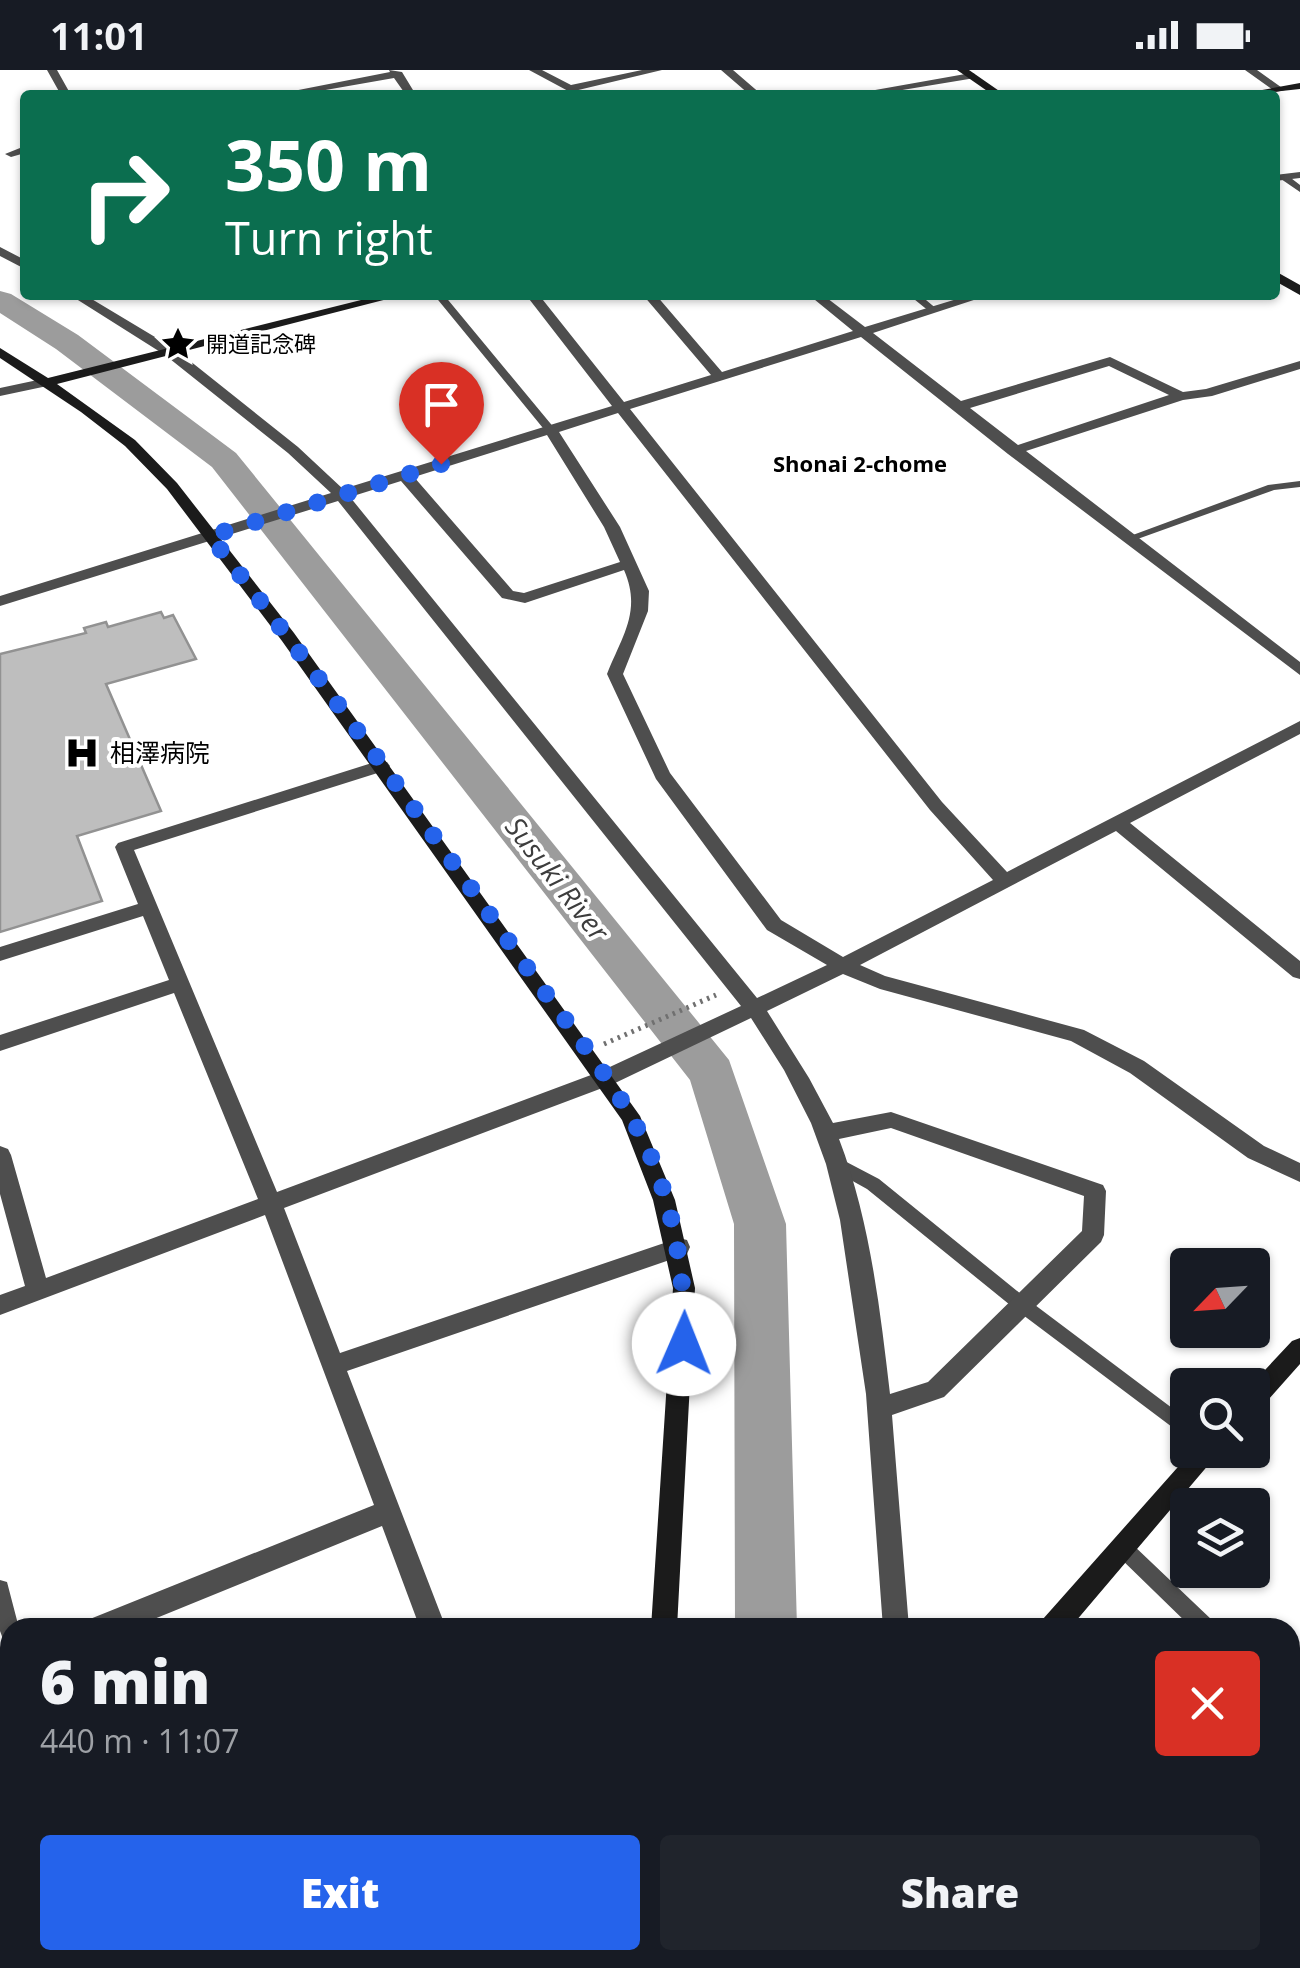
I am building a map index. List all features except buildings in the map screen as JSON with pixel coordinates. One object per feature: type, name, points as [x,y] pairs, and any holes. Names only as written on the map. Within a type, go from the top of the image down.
[{"type":"street","points":[[534,70],[551,75],[570,89],[657,70]]},
{"type":"street","points":[[726,70],[751,90]]},
{"type":"street","points":[[1250,70],[1280,90],[1300,86]]},
{"type":"street","points":[[304,90],[396,72]]},
{"type":"street","points":[[878,90],[967,73],[992,90]]},
{"type":"street","points":[[11,154],[20,151]]},
{"type":"street","points":[[84,300],[165,353],[292,450],[335,497],[787,1057],[837,1164],[862,1276],[878,1409],[895,1618]]},
{"type":"street","points":[[0,392],[377,300]]},
{"type":"street","points":[[536,300],[936,806],[1005,881]]},
{"type":"street","points":[[654,300],[720,378]]},
{"type":"street","points":[[821,300],[1300,670]]},
{"type":"street","points":[[0,601],[966,300]]},
{"type":"street","points":[[0,352],[53,380],[130,443],[216,533],[382,766],[616,1073],[654,1166],[679,1247],[684,1288],[684,1344],[664,1618]]},
{"type":"street","points":[[957,408],[1110,362],[1181,396]]},
{"type":"street","points":[[1013,450],[1181,396],[1207,393],[1300,365]]},
{"type":"street","points":[[551,431],[612,527],[641,591],[640,611],[615,674],[662,775],[774,925],[843,966],[930,997],[1076,1035],[1136,1067],[1256,1152],[1300,1173]]},
{"type":"street","points":[[405,476],[508,596],[524,598],[628,564]]},
{"type":"street","points":[[0,1306],[616,1073],[843,966],[1300,727]]},
{"type":"street","points":[[382,766],[124,847],[272,1206],[428,1618]]},
{"type":"street","points":[[1118,823],[1300,972]]},
{"type":"street","points":[[0,954],[146,908]]},
{"type":"street","points":[[0,1043],[179,984]]},
{"type":"street","points":[[825,1133],[891,1120],[1095,1191],[1093,1235],[936,1390],[878,1409]]},
{"type":"street","points":[[0,1154],[38,1291]]},
{"type":"street","points":[[332,1366],[679,1247]]},
{"type":"street","points":[[1270,1381],[1300,1348]]},
{"type":"street","points":[[1061,1618],[1194,1468]]},
{"type":"street","points":[[124,1618],[389,1511]]},
{"type":"lane","points":[[443,300],[551,431]]},
{"type":"lane","points":[[920,300],[933,310]]},
{"type":"lane","points":[[1128,539],[1272,487],[1300,484]]},
{"type":"lane","points":[[837,1164],[873,1184],[1170,1417]]},
{"type":"lane","points":[[1124,1549],[1196,1618]]},
{"type":"lane","points":[[0,1588],[7,1618]]},
{"type":"path","points":[[604,1044],[724,991]]},
{"type":"waterway","name":"Susuki River","points":[[0,300],[67,342],[224,460],[712,1073],[760,1224],[766,1618]]},
{"type":"place","name":"開道記念碑","points":[[178,344]]},
{"type":"place","name":"相澤病院","points":[[82,753]]},
{"type":"district","name":"Shonai 2-chome","points":[[860,464]]},
{"type":"route","points":[[441,464],[210,536],[490,915],[630,1116],[654,1166],[679,1247],[684,1344]]}]
